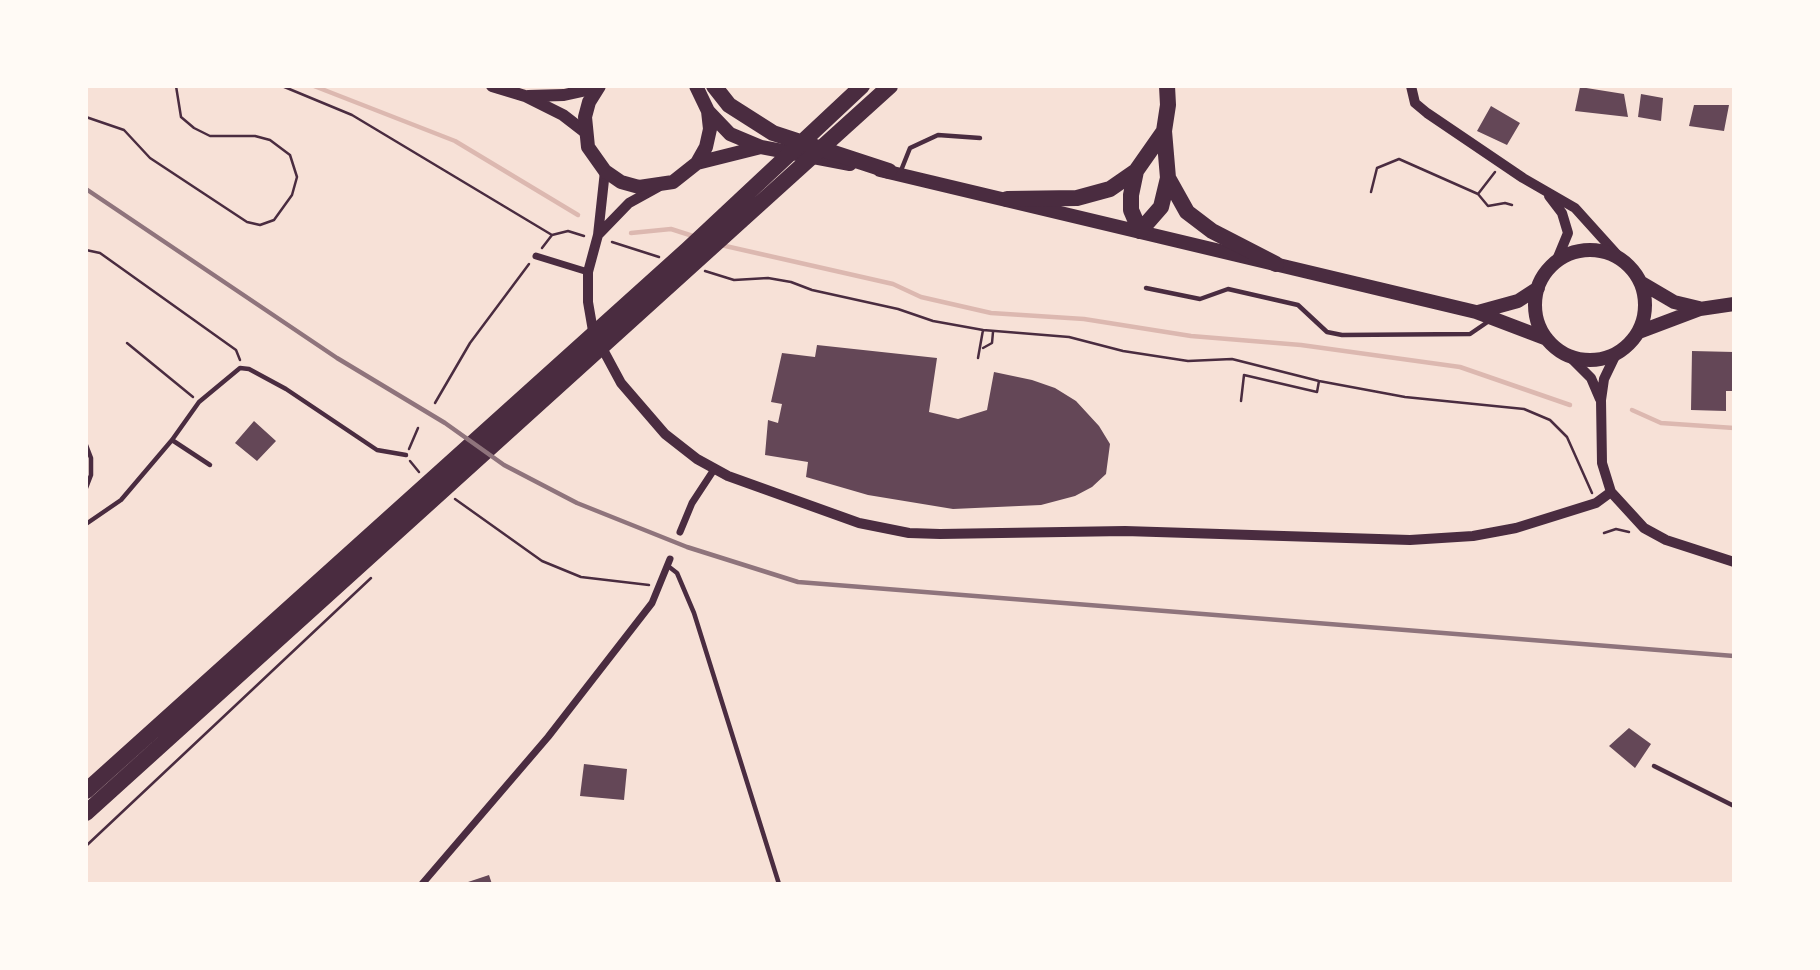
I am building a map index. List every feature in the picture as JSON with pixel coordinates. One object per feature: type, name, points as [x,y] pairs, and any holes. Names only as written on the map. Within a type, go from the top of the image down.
[{"type":"highway","points":[[714,86],[729,105],[773,133],[894,172]]},
{"type":"highway","points":[[86,813],[890,86]]},
{"type":"highway","points":[[871,103],[897,86]]},
{"type":"highway","points":[[1139,231],[1161,207],[1168,178],[1164,131],[1168,105],[1167,86]]},
{"type":"highway","points":[[86,791],[688,249],[858,88]]},
{"type":"highway","points":[[1007,199],[1077,198],[1110,189],[1136,171],[1164,131]]},
{"type":"highway","points":[[1136,171],[1131,202],[1139,231]]},
{"type":"highway","points":[[1168,178],[1187,212],[1212,231],[1276,264]]},
{"type":"main road","points":[[492,86],[524,96],[563,115],[585,132]]},
{"type":"main road","points":[[696,86],[708,111],[730,134],[761,147],[894,172],[1476,312],[1547,339],[1570,356],[1585,360],[1616,354],[1639,332],[1700,309],[1734,303]]},
{"type":"main road","points":[[524,96],[564,95],[598,87]]},
{"type":"main road","points":[[598,87],[589,102],[585,132],[595,160],[621,182],[639,187],[657,187],[680,178],[697,163],[706,147],[710,129],[708,111]]},
{"type":"main road","points":[[697,163],[761,147]]},
{"type":"main road","points":[[1476,312],[1518,301],[1538,288],[1556,262],[1588,250],[1621,259],[1640,282],[1674,302],[1700,309]]},
{"type":"main road","points":[[1639,332],[1645,302],[1640,282]]},
{"type":"main road","points":[[1538,288],[1535,309],[1547,339]]},
{"type":"street","points":[[1411,86],[1415,103],[1427,113],[1547,194],[1575,208],[1621,259]]},
{"type":"street","points":[[605,171],[598,234],[588,272],[593,331],[621,383],[665,434],[715,468],[859,523],[909,533],[1125,531],[1410,540],[1473,536],[1517,528],[1596,503],[1611,492]]},
{"type":"street","points":[[598,234],[629,203],[657,187]]},
{"type":"street","points":[[1547,194],[1562,213],[1568,233],[1556,262]]},
{"type":"street","points":[[536,256],[588,272]]},
{"type":"street","points":[[1616,354],[1604,379],[1601,400],[1602,463],[1611,492],[1644,528],[1666,540],[1734,562]]},
{"type":"street","points":[[1570,356],[1591,378],[1601,400]]},
{"type":"street","points":[[680,532],[692,503],[715,468]]},
{"type":"street","points":[[422,884],[548,737],[652,603],[669,563]]},
{"type":"lane","points":[[894,172],[910,148],[938,135],[980,138]]},
{"type":"lane","points":[[1146,288],[1199,299],[1228,289],[1298,304],[1327,332],[1342,335],[1469,334],[1493,318]]},
{"type":"lane","points":[[86,524],[121,500],[172,440],[199,402],[240,368],[248,369],[286,389],[377,450],[407,456]]},
{"type":"lane","points":[[172,440],[210,465]]},
{"type":"lane","points":[[86,445],[91,458],[91,475],[86,488]]},
{"type":"lane","points":[[669,563],[677,573],[694,613],[779,884]]},
{"type":"lane","points":[[1654,766],[1734,806]]},
{"type":"path","points":[[86,117],[124,130],[150,158],[247,222],[260,225],[274,220],[292,195],[297,177],[290,155],[270,140],[255,136],[210,136],[194,128],[181,117],[176,86]]},
{"type":"path","points":[[282,86],[352,115],[552,235]]},
{"type":"path","points":[[1371,192],[1377,168],[1399,159],[1478,194],[1488,206],[1506,203],[1512,205]]},
{"type":"path","points":[[1478,194],[1502,164]]},
{"type":"path","points":[[435,403],[470,344],[552,235],[568,231],[586,237]]},
{"type":"path","points":[[612,242],[660,257]]},
{"type":"path","points":[[86,250],[100,253],[236,350],[240,356],[240,368]]},
{"type":"path","points":[[699,269],[734,280],[768,278],[791,282],[812,290],[898,309],[933,321],[993,332],[1069,337],[1123,351],[1188,361],[1231,359],[1319,381],[1405,397],[1524,409],[1550,420],[1567,437],[1596,503]]},
{"type":"path","points":[[978,358],[982,349],[982,330]]},
{"type":"path","points":[[982,349],[992,343],[993,332]]},
{"type":"path","points":[[127,344],[199,402]]},
{"type":"path","points":[[1241,401],[1244,375],[1317,392],[1319,381]]},
{"type":"path","points":[[418,428],[407,456],[427,478]]},
{"type":"path","points":[[446,492],[542,561],[581,577],[659,586]]},
{"type":"path","points":[[86,846],[375,574]]},
{"type":"building","points":[[1580,87],[1624,94],[1628,117],[1575,111]]},
{"type":"building","points":[[1641,94],[1663,98],[1661,121],[1638,117]]},
{"type":"building","points":[[1694,105],[1729,105],[1724,131],[1689,126]]},
{"type":"building","points":[[1491,106],[1520,123],[1507,145],[1477,131]]},
{"type":"building","points":[[817,345],[937,358],[929,412],[958,419],[987,410],[994,372],[1055,388],[1076,401],[1099,426],[1110,444],[1106,474],[1092,487],[1075,496],[1041,505],[953,509],[868,495],[806,477],[808,462],[765,455],[768,420],[778,423],[782,404],[771,402],[782,353],[815,357]]},
{"type":"building","points":[[1692,351],[1734,352],[1734,391],[1726,391],[1726,411],[1691,410]]},
{"type":"building","points":[[254,421],[276,441],[257,461],[235,443]]},
{"type":"building","points":[[1629,728],[1651,744],[1635,768],[1609,746]]},
{"type":"building","points":[[584,764],[627,769],[624,800],[580,796]]},
{"type":"building","points":[[489,875],[492,884],[462,884]]},
{"type":"waterway","points":[[314,86],[455,141],[578,215]]},
{"type":"waterway","points":[[631,233],[671,229],[696,237]]},
{"type":"waterway","points":[[721,245],[893,284],[921,297],[991,313],[1084,319],[1191,336],[1301,345],[1460,367],[1570,405]]},
{"type":"waterway","points":[[1632,410],[1661,423],[1734,428]]},
{"type":"railway","points":[[86,189],[337,358],[445,423],[504,465],[577,503],[687,547],[798,582],[1734,656]]}]
